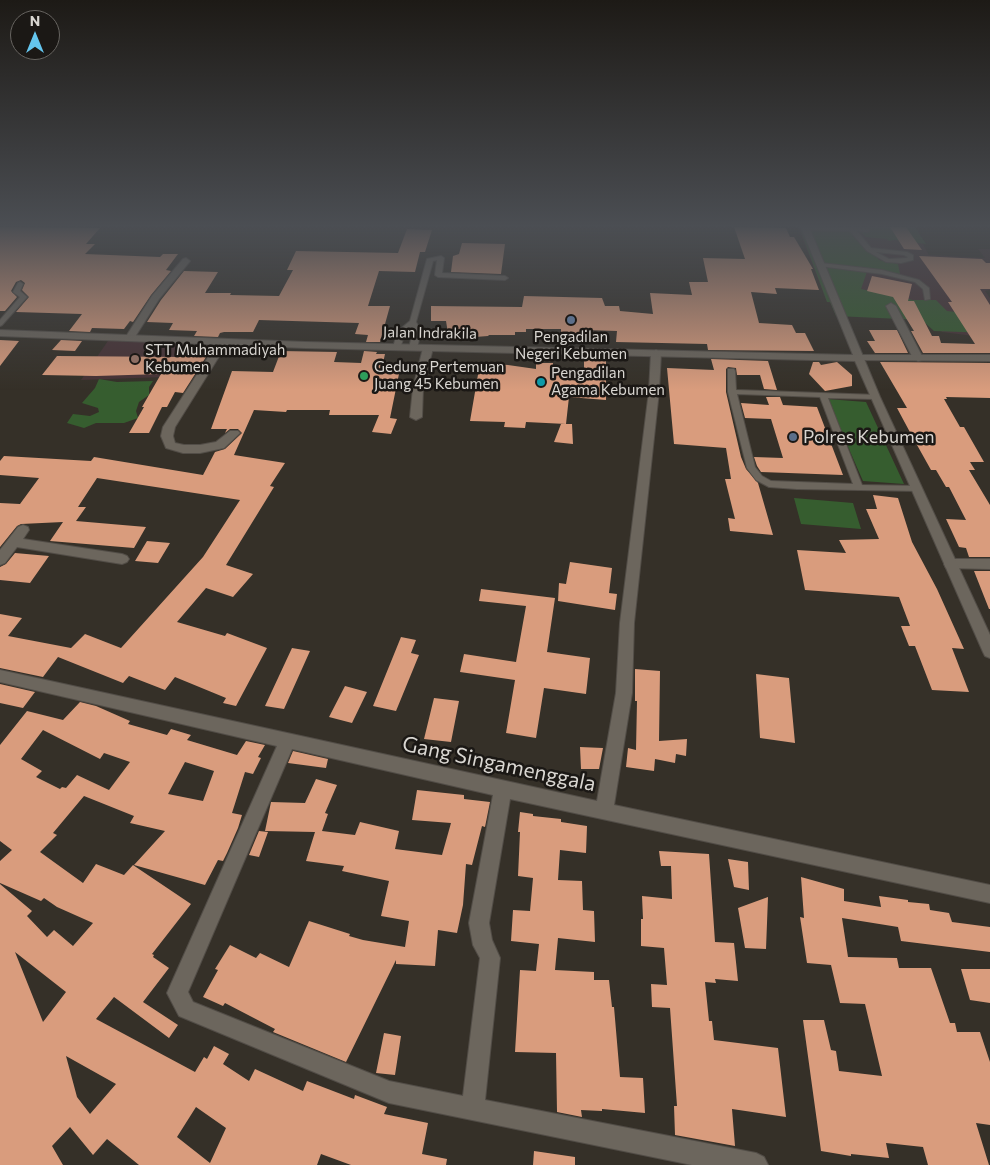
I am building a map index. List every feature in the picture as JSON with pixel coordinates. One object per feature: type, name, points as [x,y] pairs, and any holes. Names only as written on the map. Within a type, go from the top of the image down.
[{"type":"street","points":[[130,338],[156,298],[169,281]]},
{"type":"street","points":[[827,281],[852,345],[860,358],[875,397],[990,652]]},
{"type":"street","points":[[890,306],[918,358]]},
{"type":"street","name":"Jalan Indrakila","points":[[0,333],[413,348],[860,358]]},
{"type":"street","points":[[223,342],[169,427],[167,436],[170,445],[183,449],[200,450],[220,445],[234,433]]},
{"type":"street","points":[[416,417],[418,388],[428,348]]},
{"type":"street","points":[[605,805],[624,693],[627,623],[654,391],[656,353]]},
{"type":"street","points":[[860,358],[990,358]]},
{"type":"street","points":[[0,560],[24,530]]},
{"type":"street","points":[[14,542],[122,559]]},
{"type":"street","points":[[951,564],[990,564]]},
{"type":"street","name":"Gang Singamenggala","points":[[0,676],[503,789],[605,805],[990,894]]},
{"type":"street","points":[[288,740],[177,993],[186,1009],[390,1092],[473,1109],[679,1158],[756,1165]]},
{"type":"street","points":[[473,1109],[490,958],[483,944],[478,923],[503,789]]},
{"type":"lane","points":[[413,348],[417,331],[413,322],[423,281]]},
{"type":"lane","points":[[917,281],[926,288],[927,299]]},
{"type":"lane","points":[[0,324],[24,297],[24,295],[16,292],[20,284]]},
{"type":"lane","points":[[397,347],[402,331],[413,322]]},
{"type":"lane","points":[[731,371],[732,392],[751,468],[759,478],[770,484],[918,489]]},
{"type":"lane","points":[[732,392],[875,397]]},
{"type":"lane","points":[[823,396],[860,488]]},
{"type":"shaded area","points":[[819,281],[990,281],[990,290],[985,291],[990,298],[990,318],[982,337],[942,332],[932,322],[827,302]]},
{"type":"shaded area","name":"STT Muhammadiyah Kebumen","points":[[110,338],[186,341],[164,377],[81,380]]},
{"type":"green space","points":[[819,281],[864,281],[861,289],[913,300],[936,300],[947,311],[974,314],[990,333],[934,331],[922,320],[836,316],[830,302],[827,302]]},
{"type":"green space","points":[[99,379],[117,382],[153,381],[149,387],[149,395],[139,402],[136,411],[138,418],[124,423],[96,423],[84,428],[67,423],[73,414],[90,416],[99,412],[98,408],[82,403],[95,388]]},
{"type":"green space","points":[[827,399],[866,402],[904,484],[863,481]]},
{"type":"green space","points":[[794,498],[853,503],[861,529],[801,524]]},
{"type":"building","points":[[0,281],[18,281],[11,291],[17,297],[5,311],[0,311]]},
{"type":"building","points":[[23,281],[162,281],[133,322],[130,321],[124,329],[92,328],[90,332],[69,331],[82,314],[16,312],[29,297],[22,290],[25,283]]},
{"type":"building","points":[[176,281],[212,281],[205,293],[279,296],[287,281],[376,281],[368,306],[390,306],[380,342],[366,342],[368,335],[355,334],[359,323],[259,320],[253,332],[224,332],[220,333],[218,337],[194,336],[197,331],[169,330],[173,323],[147,322]]},
{"type":"building","points":[[816,281],[819,290],[775,288],[777,294],[751,292],[759,323],[792,325],[796,333],[805,333],[814,351],[708,350],[707,344],[616,342],[617,331],[585,330],[586,336],[561,335],[561,329],[526,329],[526,332],[515,332],[515,335],[489,335],[449,339],[446,321],[431,321],[431,306],[522,307],[524,296],[602,298],[605,306],[619,306],[620,311],[653,314],[650,293],[692,295],[689,282]]},
{"type":"building","points":[[870,281],[899,281],[912,284],[908,301],[914,301],[932,336],[939,336],[941,343],[975,344],[948,302],[952,302],[937,281],[990,281],[990,289],[980,289],[990,305],[990,353],[923,353],[911,331],[914,331],[893,297],[867,291]]},
{"type":"building","points":[[869,330],[897,330],[908,353],[875,353],[867,341],[875,341]]},
{"type":"building","points":[[0,340],[19,341],[0,366]]},
{"type":"building","points":[[61,340],[82,341],[75,351],[52,350]]},
{"type":"building","points":[[190,345],[213,346],[183,393],[175,392],[167,407],[162,407],[149,433],[129,433],[161,374],[42,375],[57,356],[184,357]]},
{"type":"building","points":[[281,351],[337,352],[334,362],[361,363],[364,351],[385,354],[383,363],[401,364],[390,418],[397,419],[391,434],[372,432],[379,415],[329,415],[330,410],[287,410],[286,412],[254,410],[234,455],[285,463],[270,486],[274,487],[226,565],[253,574],[233,597],[206,588],[177,622],[225,636],[227,633],[267,648],[236,706],[223,703],[226,698],[175,677],[165,690],[129,676],[123,683],[58,657],[43,677],[0,668],[0,614],[22,618],[8,636],[71,648],[85,634],[121,648],[203,557],[240,500],[97,478],[78,507],[86,507],[76,521],[146,527],[134,548],[50,541],[63,522],[21,524],[17,526],[0,547],[0,503],[20,504],[39,478],[0,475],[0,461],[4,456],[91,461],[94,457],[203,475],[215,452],[225,449],[242,433],[238,429],[230,429],[225,433],[227,429],[211,429],[232,371],[273,372]]},
{"type":"building","points":[[584,359],[606,361],[606,400],[569,397],[566,424],[526,422],[525,428],[504,427],[505,422],[470,421],[480,363],[536,369],[536,363],[553,363],[553,370],[584,369]]},
{"type":"building","points":[[711,359],[768,361],[777,390],[764,389],[760,375],[737,375],[736,368],[728,367],[726,369],[726,392],[741,457],[746,469],[758,483],[773,535],[730,531],[728,518],[735,519],[725,479],[731,479],[726,448],[674,444],[667,368],[714,370]]},
{"type":"building","points":[[813,362],[819,362],[821,365],[837,362],[852,375],[852,386],[825,391],[809,374]]},
{"type":"building","points":[[880,362],[990,363],[990,398],[946,397],[947,399],[944,399],[960,427],[964,427],[984,462],[970,462],[975,470],[969,470],[990,505],[990,557],[969,557],[966,548],[959,547],[946,519],[966,520],[949,487],[946,487],[936,470],[931,470],[912,436],[897,408],[907,408]]},
{"type":"building","points":[[766,397],[780,397],[783,405],[817,407],[843,475],[761,472],[754,457],[783,458],[771,419],[745,418],[741,403],[769,405]]},
{"type":"building","points":[[561,424],[572,424],[573,444],[554,442]]},
{"type":"building","points":[[873,495],[898,498],[912,542],[937,589],[964,649],[952,648],[969,692],[932,690],[915,646],[909,646],[901,626],[910,626],[899,597],[805,590],[797,550],[846,553],[839,540],[879,539],[866,509],[877,509]]},
{"type":"building","points":[[147,541],[170,543],[158,563],[135,561]]},
{"type":"building","points":[[15,553],[49,556],[30,583],[0,580],[0,567],[6,564]]},
{"type":"building","points":[[570,562],[612,568],[609,593],[617,594],[615,610],[558,601],[559,583],[566,584]]},
{"type":"building","points":[[974,571],[990,571],[990,609],[989,609]]},
{"type":"building","points":[[481,589],[555,598],[547,652],[590,658],[586,694],[544,688],[536,738],[506,733],[515,680],[460,672],[464,654],[516,662],[526,606],[479,601]]},
{"type":"building","points":[[401,637],[416,640],[411,653],[419,655],[396,711],[373,706]]},
{"type":"building","points":[[292,648],[310,651],[284,709],[265,706]]},
{"type":"building","points":[[635,669],[660,671],[659,741],[687,739],[686,756],[676,754],[675,763],[655,759],[654,771],[626,767],[628,748],[636,750],[637,701],[635,701]]},
{"type":"building","points":[[756,674],[789,678],[795,743],[760,738]]},
{"type":"building","points":[[0,684],[35,692],[23,708],[0,703]]},
{"type":"building","points":[[345,686],[367,692],[352,723],[329,717]]},
{"type":"building","points":[[434,698],[459,701],[451,742],[424,739]]},
{"type":"building","points":[[80,702],[96,706],[130,721],[128,724],[167,735],[171,729],[191,735],[187,740],[237,755],[246,741],[265,745],[258,757],[261,758],[253,774],[245,772],[232,813],[242,815],[238,828],[223,861],[218,860],[205,885],[134,865],[165,831],[130,823],[134,816],[84,796],[53,833],[57,835],[40,852],[83,883],[96,864],[124,875],[133,865],[191,904],[152,954],[154,955],[153,957],[169,968],[143,1002],[178,1025],[169,1038],[114,997],[96,1019],[195,1072],[204,1057],[207,1059],[214,1046],[229,1054],[223,1064],[249,1081],[255,1069],[303,1091],[307,1081],[354,1099],[355,1095],[387,1107],[384,1114],[428,1123],[422,1154],[447,1159],[446,1165],[351,1165],[321,1154],[317,1165],[139,1165],[107,1139],[93,1155],[70,1127],[52,1146],[63,1165],[0,1165],[0,884],[32,911],[27,916],[47,937],[54,930],[73,946],[93,923],[57,907],[44,898],[41,901],[0,883],[0,861],[12,850],[0,841],[0,745],[27,711],[63,720]],"holes":[[[43,730],[100,759],[104,753],[130,762],[109,790],[77,775],[66,788],[62,787],[60,789],[36,777],[42,771],[21,759]],[[185,762],[214,771],[203,801],[168,794]],[[15,952],[66,992],[43,1022]],[[66,1056],[116,1084],[90,1114],[77,1097]],[[196,1107],[226,1128],[210,1163],[177,1137]]]},
{"type":"building","points":[[580,747],[603,748],[599,769],[581,769]]},
{"type":"building","points":[[293,751],[328,759],[326,768],[288,763]]},
{"type":"building","points":[[316,779],[337,785],[325,813],[328,814],[322,831],[355,835],[360,822],[399,831],[395,849],[442,855],[451,823],[412,820],[417,790],[464,795],[464,799],[490,802],[485,827],[482,826],[472,865],[466,864],[463,905],[457,933],[438,930],[435,966],[396,964],[396,960],[346,1062],[273,1032],[275,1029],[225,1003],[223,1006],[203,997],[218,970],[215,969],[230,945],[256,958],[260,953],[289,967],[309,921],[363,940],[405,947],[409,921],[381,916],[389,881],[342,871],[344,866],[306,861],[315,832],[265,831],[271,802],[305,803]]},
{"type":"building","points":[[520,812],[533,814],[533,816],[561,819],[561,822],[587,826],[586,853],[560,850],[558,880],[582,881],[583,910],[594,911],[595,942],[558,938],[555,970],[594,972],[594,980],[609,980],[612,1007],[614,1007],[620,1077],[643,1078],[645,1113],[602,1109],[602,1111],[581,1110],[582,1117],[557,1112],[556,1053],[515,1052],[520,970],[536,971],[539,944],[511,941],[513,910],[530,911],[533,878],[518,876]]},
{"type":"building","points":[[259,831],[268,832],[259,857],[249,855]]},
{"type":"building","points":[[659,851],[709,854],[715,942],[734,943],[738,981],[715,979],[716,983],[705,982],[709,1021],[712,1021],[714,1040],[778,1048],[786,1117],[732,1109],[735,1146],[675,1135],[674,1106],[677,1106],[670,1008],[652,1007],[651,984],[667,985],[664,948],[641,946],[642,896],[672,899],[671,866],[661,866]]},
{"type":"building","points":[[728,859],[748,862],[749,890],[734,887]]},
{"type":"building","points":[[801,877],[844,889],[844,901],[881,907],[879,896],[908,900],[908,902],[929,904],[930,910],[949,913],[952,922],[990,927],[990,952],[901,941],[898,927],[842,918],[848,957],[897,958],[899,968],[931,968],[950,1023],[955,1023],[957,1032],[980,1032],[990,1062],[990,1125],[976,1123],[989,1165],[928,1165],[923,1147],[886,1143],[889,1158],[851,1154],[851,1156],[821,1151],[803,1020],[824,1020],[831,1050],[836,1051],[839,1071],[882,1076],[865,1004],[840,1003],[831,965],[807,963],[800,917],[804,918]]},
{"type":"building","points":[[768,897],[766,949],[745,948],[738,908]]},
{"type":"building","points":[[961,969],[990,969],[990,1003],[970,1000]]},
{"type":"building","points":[[384,1033],[401,1036],[395,1075],[376,1073]]},
{"type":"building","points":[[534,1151],[575,1157],[575,1165],[533,1165]]},
{"type":"place","name":"Pengadilan Negeri Kebumen","points":[[571,320]]},
{"type":"place","name":"STT Muhammadiyah Kebumen","points":[[135,359]]},
{"type":"place","name":"Gedung Pertemuan Juang 45 Kebumen","points":[[364,376]]},
{"type":"place","name":"Pengadilan Agama Kebumen","points":[[541,382]]},
{"type":"place","name":"Polres Kebumen","points":[[793,437]]}]
